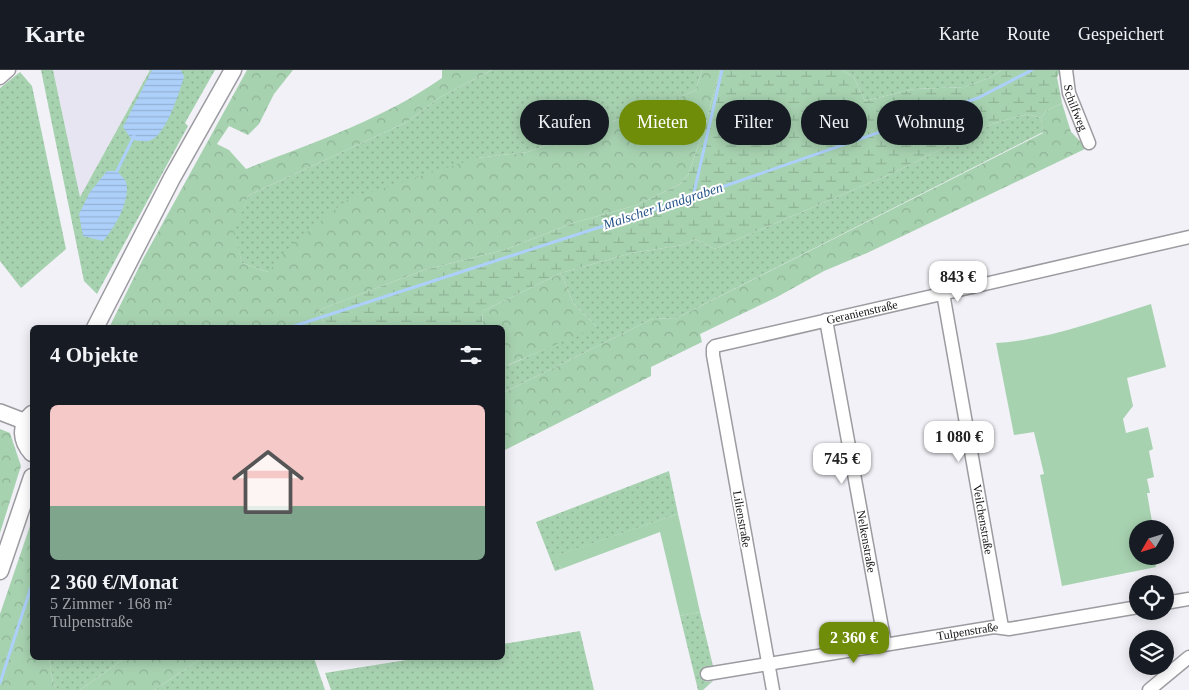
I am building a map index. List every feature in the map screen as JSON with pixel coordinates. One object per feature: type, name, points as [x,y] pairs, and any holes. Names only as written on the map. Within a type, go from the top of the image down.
[{"type":"main road","points":[[97,325],[154,211],[233,70]]},
{"type":"main road","points":[[29,418],[23,430],[23,438],[30,451]]},
{"type":"main road","points":[[0,571],[30,482]]},
{"type":"street","points":[[0,78],[9,70]]},
{"type":"street","name":"Schilfweg","points":[[1066,70],[1070,93],[1089,143]]},
{"type":"street","name":"Geranienstraße","points":[[713,348],[721,343],[1189,237]]},
{"type":"street","name":"Veilchenstraße","points":[[943,293],[1002,627]]},
{"type":"street","name":"Nelkenstraße","points":[[826,320],[886,644]]},
{"type":"street","name":"Lilienstraße","points":[[713,348],[712,355],[773,690]]},
{"type":"street","points":[[0,412],[29,418]]},
{"type":"street","points":[[1174,602],[1189,599]]},
{"type":"street","name":"Tulpenstraße","points":[[707,674],[994,627],[1010,629],[1129,609]]},
{"type":"street","points":[[1149,690],[1189,657]]},
{"type":"shaded area","points":[[53,70],[150,70],[80,197],[55,79]]},
{"type":"green space","points":[[41,70],[53,70],[80,197],[150,70],[215,70],[185,123],[188,126],[97,294],[84,281]]},
{"type":"green space","points":[[247,70],[293,70],[274,94],[259,124],[248,135],[229,126],[217,144],[229,150],[246,169],[347,129],[396,106],[442,78],[442,70],[492,70],[440,97],[407,122],[249,195],[234,231],[242,263],[268,272],[292,244],[347,200],[477,158],[528,152],[547,145],[609,145],[609,123],[619,119],[619,145],[698,145],[688,175],[680,184],[637,205],[573,223],[504,250],[424,270],[319,310],[324,325],[110,325],[143,259]]},
{"type":"green space","points":[[492,70],[702,70],[696,90],[678,98],[672,100],[619,100],[619,119],[609,123],[609,100],[520,100],[520,145],[547,145],[528,152],[477,158],[268,272],[242,263],[233,231],[249,195],[407,122],[440,97]]},
{"type":"green space","points":[[702,70],[720,70],[706,123],[706,100],[672,100],[696,90]]},
{"type":"green space","points":[[720,70],[842,70],[854,78],[865,100],[801,100],[801,145],[867,145],[867,101],[914,89],[965,87],[991,77],[1002,70],[1061,70],[1057,77],[1062,103],[1046,111],[1041,118],[1027,114],[983,128],[983,100],[877,100],[877,145],[950,145],[891,174],[715,249],[695,239],[683,245],[632,253],[561,273],[483,311],[482,325],[324,325],[319,310],[424,270],[504,250],[573,223],[637,205],[680,184],[688,175],[698,145],[706,145],[706,123]]},
{"type":"green space","points":[[842,70],[1002,70],[991,77],[965,87],[914,89],[867,101],[865,100],[854,78]]},
{"type":"green space","points":[[20,72],[32,86],[66,249],[21,288],[0,261],[0,88]]},
{"type":"green space","points":[[1062,103],[1071,132],[1087,148],[867,253],[824,271],[777,297],[700,334],[702,342],[651,367],[651,376],[505,450],[505,392],[654,318],[675,319],[1043,133],[1041,118],[1046,111]]},
{"type":"green space","points":[[1027,114],[1041,118],[1043,132],[675,319],[654,318],[505,392],[505,364],[509,365],[596,326],[573,303],[561,273],[632,253],[683,245],[695,239],[715,249],[891,174],[950,145],[983,145],[983,128]]},
{"type":"green space","points":[[561,273],[573,303],[597,327],[508,365],[505,364],[505,325],[482,325],[483,311]]},
{"type":"green space","points":[[1151,304],[1166,367],[1127,378],[1133,406],[1123,419],[1126,433],[1148,427],[1153,449],[1149,451],[1154,477],[1147,479],[1150,493],[1147,493],[1152,520],[1129,520],[1129,565],[1156,565],[1156,567],[1062,586],[1040,475],[1044,474],[1034,432],[1014,435],[996,343],[1035,338]]},
{"type":"green space","points":[[0,429],[10,433],[21,466],[0,533]]},
{"type":"green space","points":[[669,471],[678,514],[556,556],[561,569],[555,571],[536,522]]},
{"type":"green space","points":[[678,514],[700,612],[680,616],[660,532],[561,569],[555,556]]},
{"type":"green space","points":[[30,526],[30,660],[49,660],[53,683],[58,690],[0,690],[0,614]]},
{"type":"green space","points":[[700,612],[713,666],[703,668],[706,682],[713,681],[703,690],[698,690],[680,616]]},
{"type":"green space","points":[[580,631],[594,690],[331,690],[325,673],[406,660],[505,660],[505,644]]},
{"type":"green space","points":[[49,660],[122,660],[80,690],[58,690],[53,683]]},
{"type":"green space","points":[[122,660],[199,660],[154,690],[80,690]]},
{"type":"green space","points":[[199,660],[315,660],[325,690],[154,690]]},
{"type":"water","points":[[152,70],[181,70],[184,77],[171,114],[161,132],[155,138],[148,141],[132,140],[123,127]]},
{"type":"water","points":[[107,171],[117,171],[125,180],[127,187],[124,204],[117,221],[103,241],[83,236],[79,214],[90,192]]},
{"type":"waterway","points":[[693,197],[722,70]]},
{"type":"waterway","name":"Malscher Landgraben","points":[[297,325],[693,197],[978,98],[1032,70]]},
{"type":"waterway","points":[[117,171],[134,136]]},
{"type":"waterway","name":"Malscher Landgraben","points":[[0,683],[30,590]]}]
